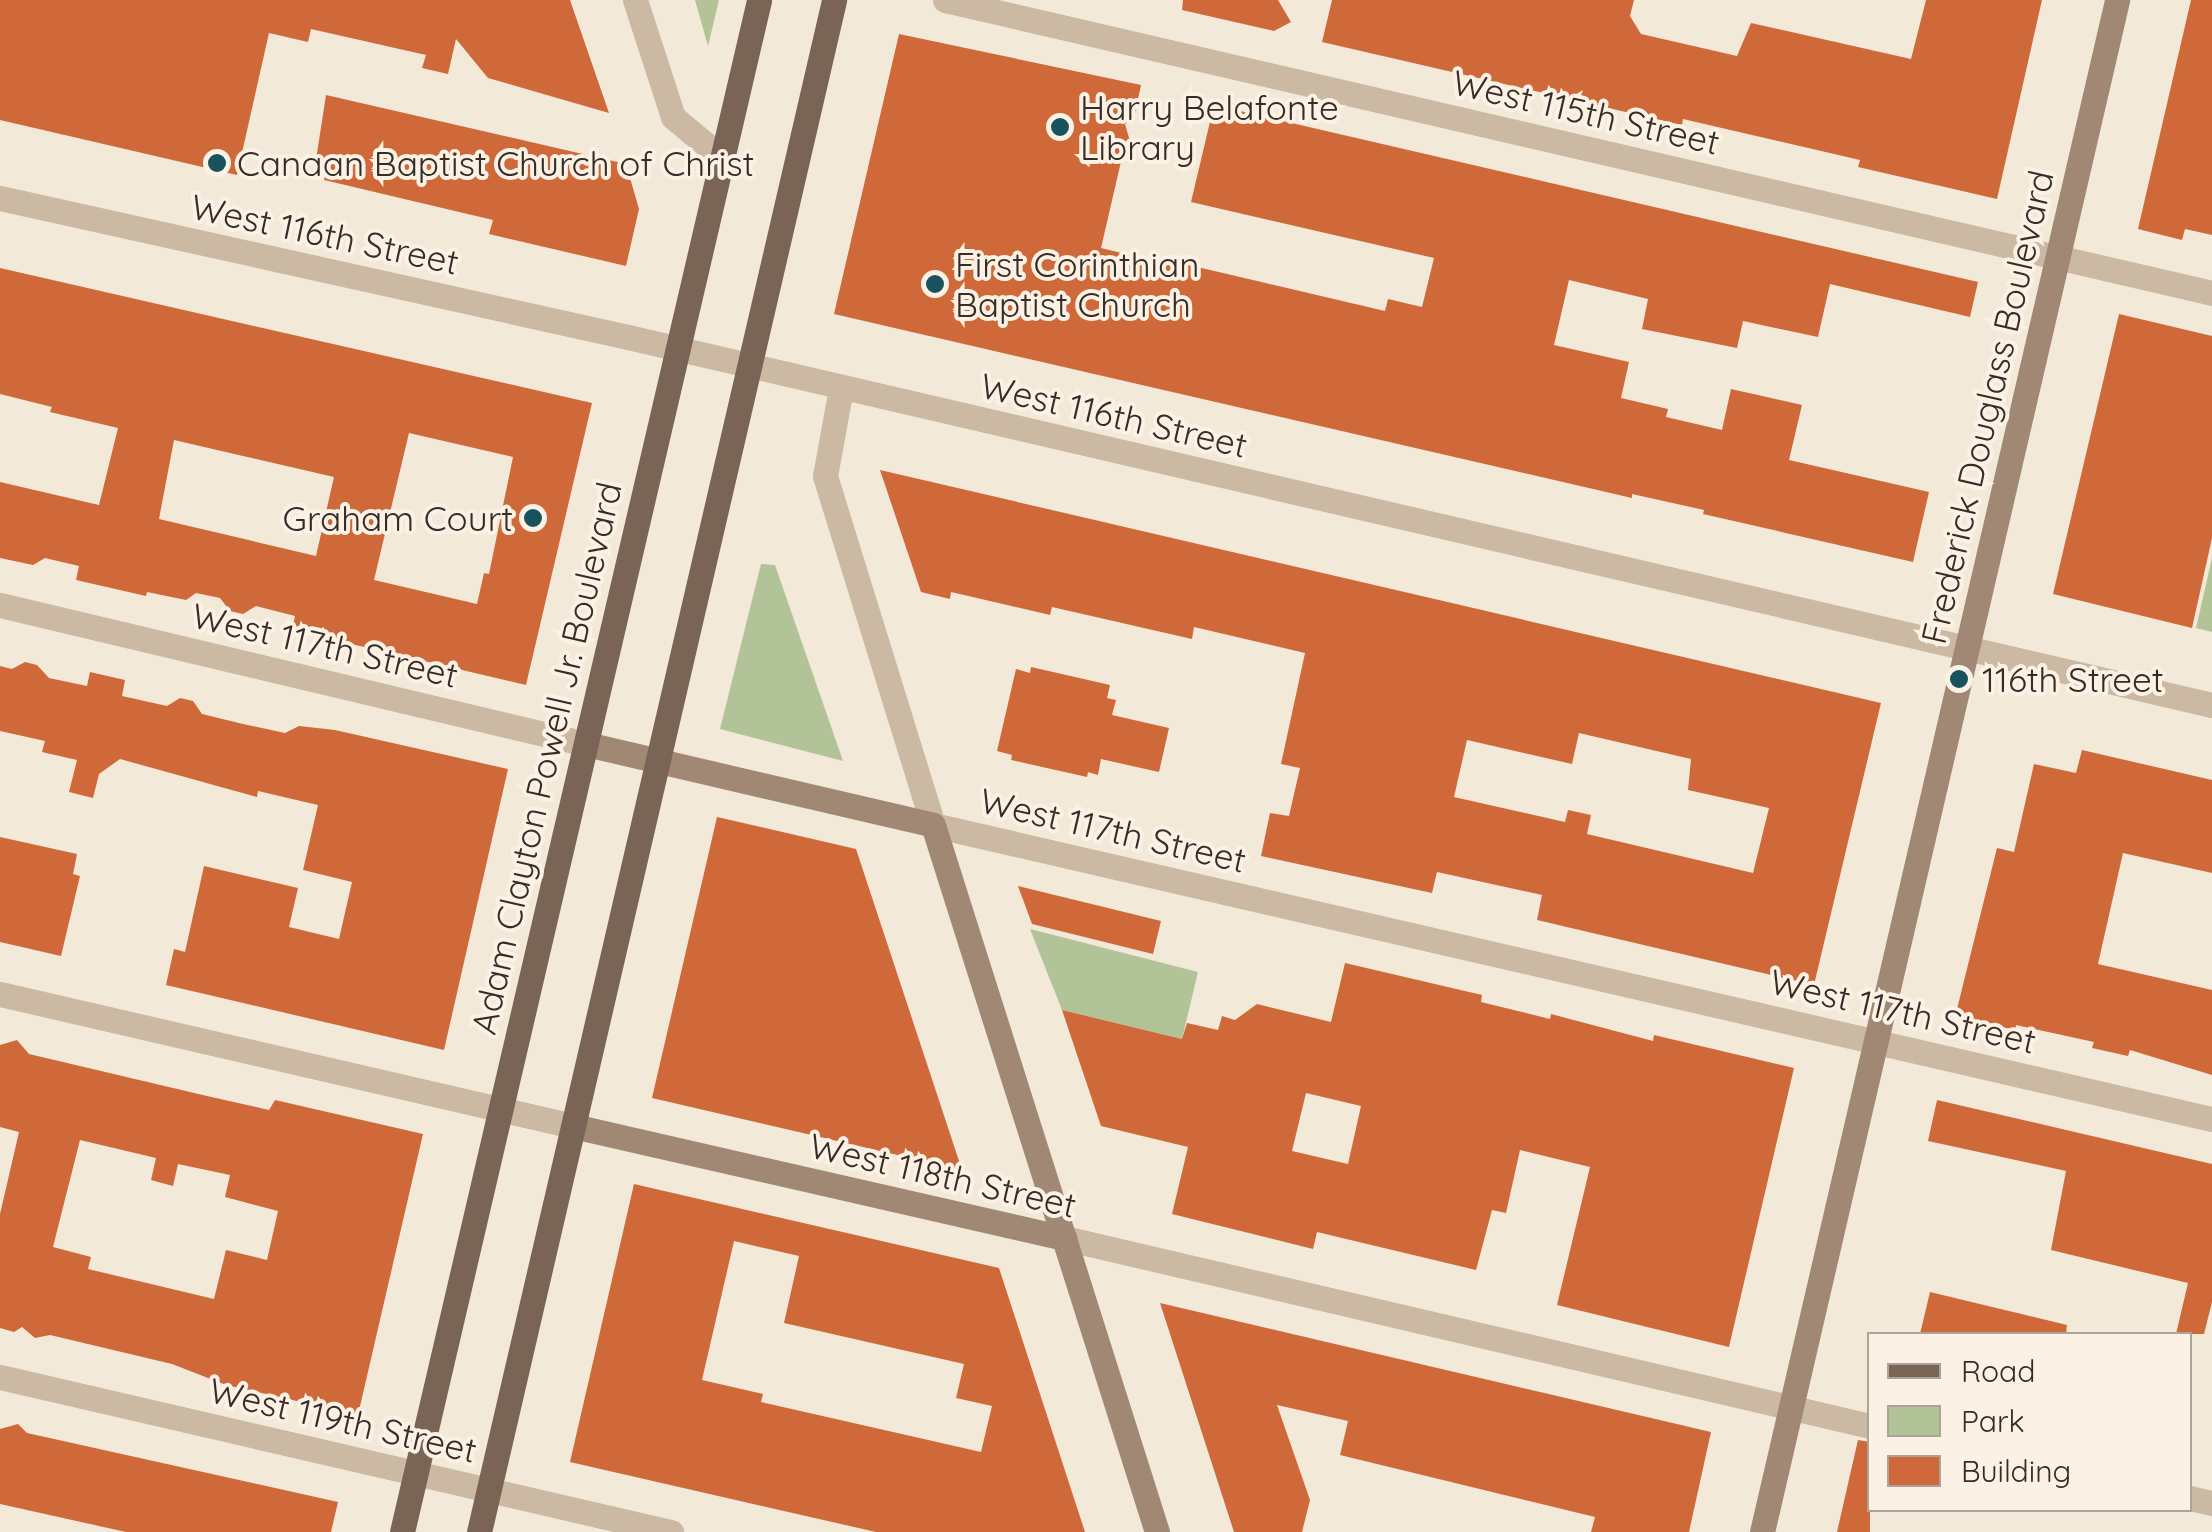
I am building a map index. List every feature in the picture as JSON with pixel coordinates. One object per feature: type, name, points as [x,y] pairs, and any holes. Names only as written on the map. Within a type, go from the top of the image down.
[{"type":"main road","name":"Adam Clayton Powell Jr. Boulevard","points":[[402,1532],[759,0]]},
{"type":"main road","points":[[479,1532],[834,0]]},
{"type":"main road","name":"Frederick Douglass Boulevard","points":[[1762,1532],[2117,0]]},
{"type":"main road","name":"West 117th Street","points":[[586,744],[933,825]]},
{"type":"main road","points":[[933,825],[1158,1532]]},
{"type":"main road","name":"West 118th Street","points":[[573,1126],[1064,1238]]},
{"type":"street","points":[[635,0],[673,116],[722,158]]},
{"type":"street","name":"West 115th Street","points":[[945,0],[2212,293]]},
{"type":"street","name":"West 116th Street","points":[[0,198],[677,349],[2212,705]]},
{"type":"street","points":[[841,388],[825,476],[933,825]]},
{"type":"street","name":"West 117th Street","points":[[0,605],[586,744]]},
{"type":"street","name":"West 117th Street","points":[[933,825],[2212,1119]]},
{"type":"street","name":"West 118th Street","points":[[0,994],[573,1126]]},
{"type":"street","name":"West 118th Street","points":[[1064,1238],[1867,1425]]},
{"type":"street","name":"West 119th Street","points":[[0,1377],[671,1532]]},
{"type":"green space","points":[[695,0],[719,0],[708,46]]},
{"type":"green space","points":[[2212,558],[2212,632],[2196,628]]},
{"type":"green space","points":[[761,564],[775,565],[843,761],[720,729]]},
{"type":"green space","points":[[1030,929],[1198,972],[1182,1039],[1062,1010]]},
{"type":"building","points":[[0,0],[570,0],[609,113],[488,78],[456,39],[448,74],[422,68],[426,55],[311,29],[308,42],[269,33],[237,175],[0,120]]},
{"type":"building","points":[[1183,0],[1278,0],[1291,22],[1274,31],[1182,10]]},
{"type":"building","points":[[1332,0],[1634,0],[1630,16],[1641,34],[1737,56],[1751,23],[1911,59],[1926,0],[2042,0],[1997,199],[1858,167],[1860,160],[1683,119],[1682,125],[1322,42]]},
{"type":"building","points":[[2191,0],[2212,0],[2212,235],[2185,229],[2182,240],[2138,229]]},
{"type":"building","points":[[899,34],[1141,85],[1134,118],[1125,124],[1134,155],[1123,153],[1101,248],[1175,266],[1176,262],[1385,311],[1388,299],[1422,307],[1434,258],[1191,202],[1214,105],[1978,282],[1970,317],[1830,284],[1818,337],[1743,321],[1737,348],[1642,329],[1648,299],[1569,280],[1554,345],[1629,362],[1621,398],[1668,409],[1666,417],[1722,430],[1731,389],[1802,405],[1789,460],[1929,492],[1913,562],[1703,514],[1704,510],[1632,494],[1632,498],[834,314]]},
{"type":"building","points":[[326,95],[626,164],[639,209],[626,266],[489,234],[493,220],[324,180],[327,169],[315,166]]},
{"type":"building","points":[[0,268],[592,403],[526,685],[292,630],[295,616],[256,606],[243,614],[230,611],[220,598],[196,593],[186,600],[147,592],[146,596],[76,580],[79,566],[45,558],[33,565],[0,558],[0,482],[99,505],[118,428],[50,412],[52,407],[0,394]],"holes":[[[409,433],[513,457],[489,574],[484,573],[477,604],[374,580]],[[174,440],[334,477],[316,556],[159,519]]]},
{"type":"building","points":[[2119,314],[2212,336],[2212,538],[2192,628],[2053,594]]},
{"type":"building","points":[[880,470],[1881,703],[1814,985],[1537,920],[1542,895],[1437,872],[1432,893],[1261,856],[1270,813],[1289,816],[1300,768],[1281,764],[1305,653],[1194,627],[1192,639],[1052,607],[1050,615],[951,592],[950,599],[921,592]],"holes":[[[1579,733],[1691,759],[1688,790],[1769,808],[1753,873],[1587,834],[1591,815],[1568,810],[1565,822],[1454,797],[1467,740],[1572,764]]]},
{"type":"building","points":[[25,662],[37,665],[49,678],[87,686],[90,672],[125,680],[122,696],[167,706],[180,698],[193,701],[202,714],[243,724],[285,733],[299,726],[335,730],[508,769],[444,1050],[166,985],[174,949],[185,952],[204,866],[298,888],[289,927],[339,939],[352,882],[303,870],[318,805],[258,791],[257,797],[120,759],[99,774],[93,798],[69,792],[77,760],[42,752],[45,741],[0,731],[0,666],[12,669]]},
{"type":"building","points":[[1031,667],[1110,685],[1107,698],[1116,700],[1112,715],[1169,728],[1159,772],[1101,759],[1098,775],[1088,772],[1087,777],[1011,760],[1012,755],[997,751],[1016,669],[1030,673]]},
{"type":"building","points":[[2082,750],[2212,780],[2212,873],[2123,853],[2098,964],[2212,990],[2212,1075],[2130,1050],[2128,1056],[2092,1048],[2094,1042],[1955,1017],[1997,848],[2014,852],[2034,764],[2076,773]]},
{"type":"building","points":[[717,817],[856,849],[962,1170],[652,1098]]},
{"type":"building","points":[[0,837],[77,854],[73,874],[80,876],[61,956],[0,942]]},
{"type":"building","points":[[1018,886],[1161,921],[1153,954],[1032,924]]},
{"type":"building","points":[[1345,963],[1482,995],[1481,1002],[1550,1019],[1551,1014],[1653,1041],[1654,1035],[1794,1068],[1729,1347],[1557,1305],[1590,1167],[1520,1150],[1506,1213],[1492,1210],[1476,1270],[1317,1232],[1313,1249],[1172,1214],[1188,1147],[1101,1126],[1062,1010],[1182,1039],[1187,1023],[1218,1030],[1222,1016],[1235,1020],[1257,1004],[1331,1022]],"holes":[[[1306,1093],[1361,1106],[1348,1164],[1292,1151]]]},
{"type":"building","points":[[17,1040],[29,1054],[207,1096],[269,1110],[275,1100],[423,1134],[358,1415],[226,1385],[172,1364],[50,1335],[35,1338],[22,1327],[14,1332],[0,1328],[0,1214],[19,1132],[0,1127],[0,1045]],"holes":[[[80,1140],[156,1158],[151,1180],[173,1186],[178,1164],[230,1175],[225,1197],[278,1211],[267,1260],[226,1250],[214,1299],[88,1269],[91,1257],[53,1247]]]},
{"type":"building","points":[[1937,1100],[2212,1164],[2212,1302],[2204,1334],[2176,1332],[2188,1283],[2051,1250],[2066,1171],[1928,1141]]},
{"type":"building","points":[[634,1184],[999,1268],[1085,1532],[876,1532],[570,1462]],"holes":[[[734,1241],[799,1256],[784,1323],[964,1364],[956,1398],[992,1406],[981,1452],[761,1402],[763,1394],[702,1380]]]},
{"type":"building","points":[[1930,1292],[2067,1325],[2066,1332],[1920,1332]]},
{"type":"building","points":[[1160,1303],[1711,1432],[1689,1532],[1591,1532],[1595,1517],[1340,1455],[1348,1421],[1277,1405],[1310,1500],[1302,1532],[1234,1532]]},
{"type":"building","points":[[18,1424],[27,1433],[338,1502],[331,1532],[126,1532],[0,1504],[0,1429]]},
{"type":"building","points":[[1858,1440],[1867,1442],[1870,1532],[1837,1532]]},
{"type":"place","name":"Harry Belafonte Library","points":[[1060,127]]},
{"type":"place","name":"Canaan Baptist Church of Christ","points":[[217,163]]},
{"type":"place","name":"First Corinthian Baptist Church","points":[[935,284]]},
{"type":"place","name":"Graham Court","points":[[533,518]]},
{"type":"place","name":"116th Street","points":[[1959,679]]}]
